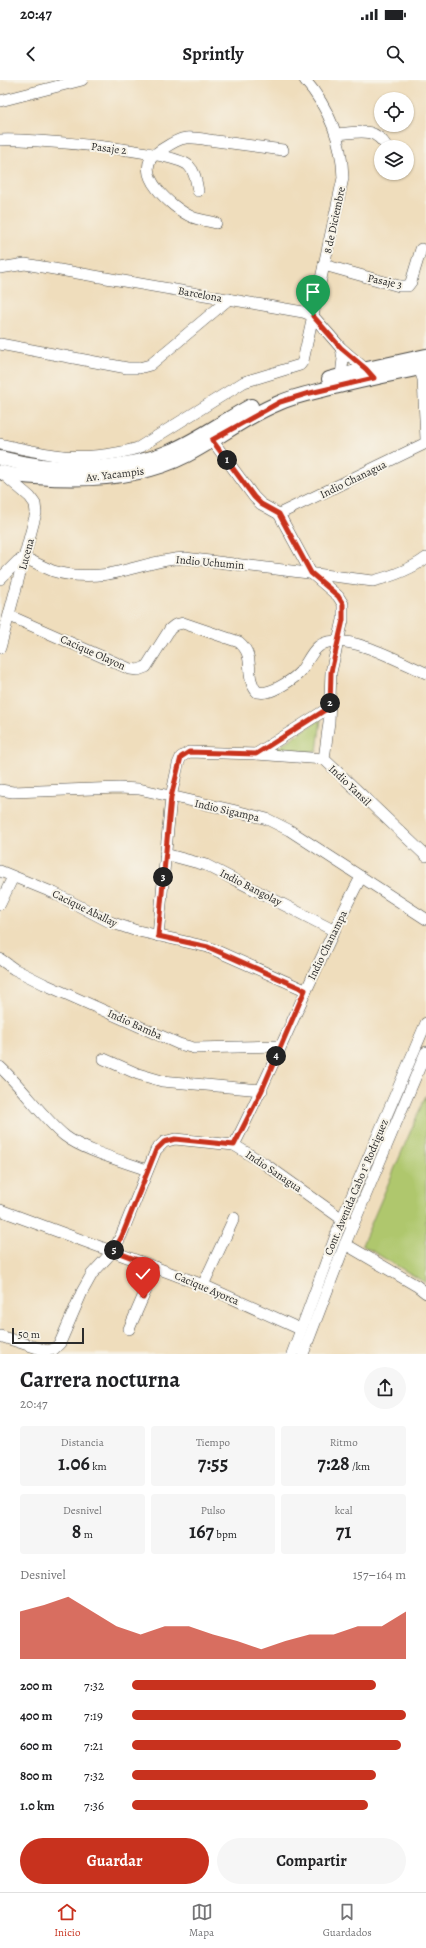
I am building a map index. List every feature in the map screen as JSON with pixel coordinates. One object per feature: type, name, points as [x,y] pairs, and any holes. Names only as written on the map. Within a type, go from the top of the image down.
[{"type":"street","points":[[0,101],[82,80]]},
{"type":"street","name":"8 de Diciembre","points":[[0,444],[56,455],[76,456],[128,451],[138,448],[244,382],[300,365],[303,361],[343,178],[343,162],[336,134],[318,96],[305,80]]},
{"type":"street","points":[[336,134],[362,130],[381,137],[383,140]]},
{"type":"street","points":[[216,223],[193,217],[181,210],[163,194],[151,180],[147,167],[149,160],[167,146],[185,138],[283,150]]},
{"type":"street","name":"Pasaje 2","points":[[0,140],[109,146],[172,158],[188,164],[195,173],[198,191]]},
{"type":"street","name":"Pasaje 3","points":[[324,265],[399,286],[408,286],[411,282],[421,249]]},
{"type":"street","name":"Barcelona","points":[[0,268],[25,264],[228,299],[313,316]]},
{"type":"street","points":[[0,344],[127,368],[139,368],[150,365],[228,299]]},
{"type":"street","points":[[313,316],[341,348],[370,373]]},
{"type":"street","points":[[341,348],[343,359],[341,376]]},
{"type":"street","points":[[0,458],[20,463],[43,466],[92,467],[147,459],[172,450],[267,398],[284,391],[341,376],[370,373],[406,360],[426,356]]},
{"type":"street","points":[[406,360],[422,368],[426,439]]},
{"type":"street","name":"Av. Yacampis","points":[[1,472],[53,478],[85,479],[131,474],[166,465],[187,455],[280,402],[370,373],[422,368]]},
{"type":"street","points":[[212,440],[254,497],[261,504],[279,514],[311,573],[338,596],[343,604],[343,620],[331,672],[330,707],[324,759]]},
{"type":"street","name":"Indio Chanagua","points":[[279,514],[426,443]]},
{"type":"street","name":"Lucena","points":[[0,648],[10,616],[36,513],[35,504],[1,472]]},
{"type":"street","points":[[0,579],[18,561],[25,558]]},
{"type":"street","name":"Indio Uchumin","points":[[25,558],[52,570],[69,574],[105,574],[121,572],[154,561],[185,558],[373,581],[391,577],[408,570],[426,558]]},
{"type":"street","name":"Cacique Olayon","points":[[10,616],[130,669],[138,670],[146,667],[170,629],[175,625],[183,623],[239,642],[245,647],[249,655],[251,684],[257,692],[266,692],[290,681],[299,673],[320,645],[338,642],[363,646],[426,673]]},
{"type":"street","points":[[256,754],[330,707]]},
{"type":"street","name":"Indio Yansil","points":[[158,936],[171,797],[181,757],[189,752],[256,754],[324,759],[426,856]]},
{"type":"street","name":"Indio Sigampa","points":[[0,790],[12,792],[119,788],[138,789],[267,819],[289,830],[426,919]]},
{"type":"street","name":"Indio Bangolay","points":[[166,854],[206,865],[333,930]]},
{"type":"street","name":"Cacique Aballay","points":[[0,872],[54,893],[110,922],[158,936],[208,947],[305,990]]},
{"type":"street","points":[[0,904],[13,877]]},
{"type":"street","name":"Indio Chanampa","points":[[234,1145],[262,1090],[280,1046],[333,930],[361,877]]},
{"type":"street","name":"Indio Bamba","points":[[0,959],[14,969],[44,984],[179,1044],[194,1048],[280,1046]]},
{"type":"street","name":"Cont. Avenida Cabo 1° Rodriguez","points":[[292,1354],[342,1219],[426,1023]]},
{"type":"street","name":"Cont. Avenida Cabo 1° Rodriguez","points":[[303,1354],[344,1244],[354,1225],[426,1052]]},
{"type":"street","points":[[104,1059],[138,1074],[162,1081],[262,1090]]},
{"type":"street","points":[[0,1067],[18,1083],[66,1136],[95,1151],[148,1170]]},
{"type":"street","name":"Indio Sanagua","points":[[0,1336],[47,1351],[54,1349],[60,1343],[82,1292],[92,1274],[114,1251],[122,1236],[156,1150],[164,1142],[175,1139],[234,1145],[266,1164],[342,1219],[354,1225]]},
{"type":"street","name":"Cacique Ayorca","points":[[0,1210],[203,1285],[300,1330]]},
{"type":"street","points":[[203,1285],[234,1218]]},
{"type":"street","points":[[344,1244],[417,1286],[426,1293]]},
{"type":"street","points":[[129,1329],[156,1267]]},
{"type":"green space","points":[[321,719],[317,752],[274,750]]},
{"type":"green space","points":[[426,1095],[426,1283],[362,1245]]},
{"type":"route","points":[[143,1298],[156,1267],[114,1251],[122,1236],[156,1150],[164,1142],[175,1139],[234,1145],[262,1090],[305,990],[208,947],[158,936],[171,797],[178,764],[181,757],[189,752],[256,754],[330,707],[331,672],[343,620],[343,604],[338,596],[311,573],[279,514],[261,504],[254,497],[212,440],[280,402],[306,394],[374,378],[366,369],[341,348],[313,316]]}]
